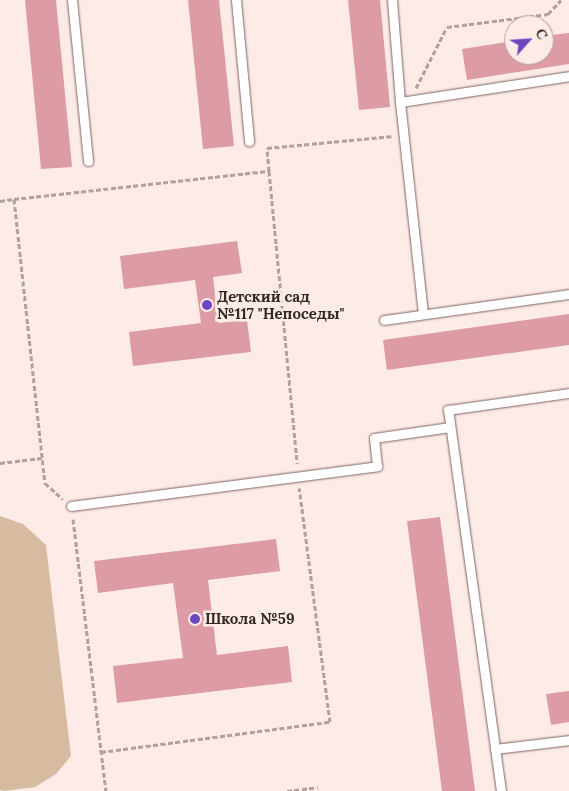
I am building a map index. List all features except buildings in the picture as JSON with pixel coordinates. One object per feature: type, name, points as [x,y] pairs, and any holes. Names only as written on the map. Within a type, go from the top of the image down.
[{"type":"lane","points":[[72,0],[88,161]]},
{"type":"lane","points":[[236,0],[249,141]]},
{"type":"lane","points":[[392,0],[405,101],[404,135],[423,314]]},
{"type":"lane","points":[[405,101],[569,76]]},
{"type":"lane","points":[[384,320],[569,294]]},
{"type":"lane","points":[[501,791],[448,410],[569,393]]},
{"type":"lane","points":[[71,506],[377,466],[374,438],[450,427]]},
{"type":"lane","points":[[495,749],[569,740]]},
{"type":"path","points":[[405,101],[447,27],[548,14],[561,0]]},
{"type":"path","points":[[101,752],[330,722],[298,476],[267,148],[404,135]]},
{"type":"path","points":[[0,200],[269,171]]},
{"type":"path","points":[[14,199],[45,483],[71,506],[106,791]]},
{"type":"path","points":[[0,463],[42,458]]},
{"type":"path","points":[[287,791],[318,787]]},
{"type":"shaded area","points":[[0,516],[23,524],[46,545],[71,756],[56,774],[35,787],[4,791],[0,790]]},
{"type":"place","name":"Детский сад №117 \"Непоседы\"","points":[[207,305]]},
{"type":"place","name":"Школа №59","points":[[195,619]]}]
